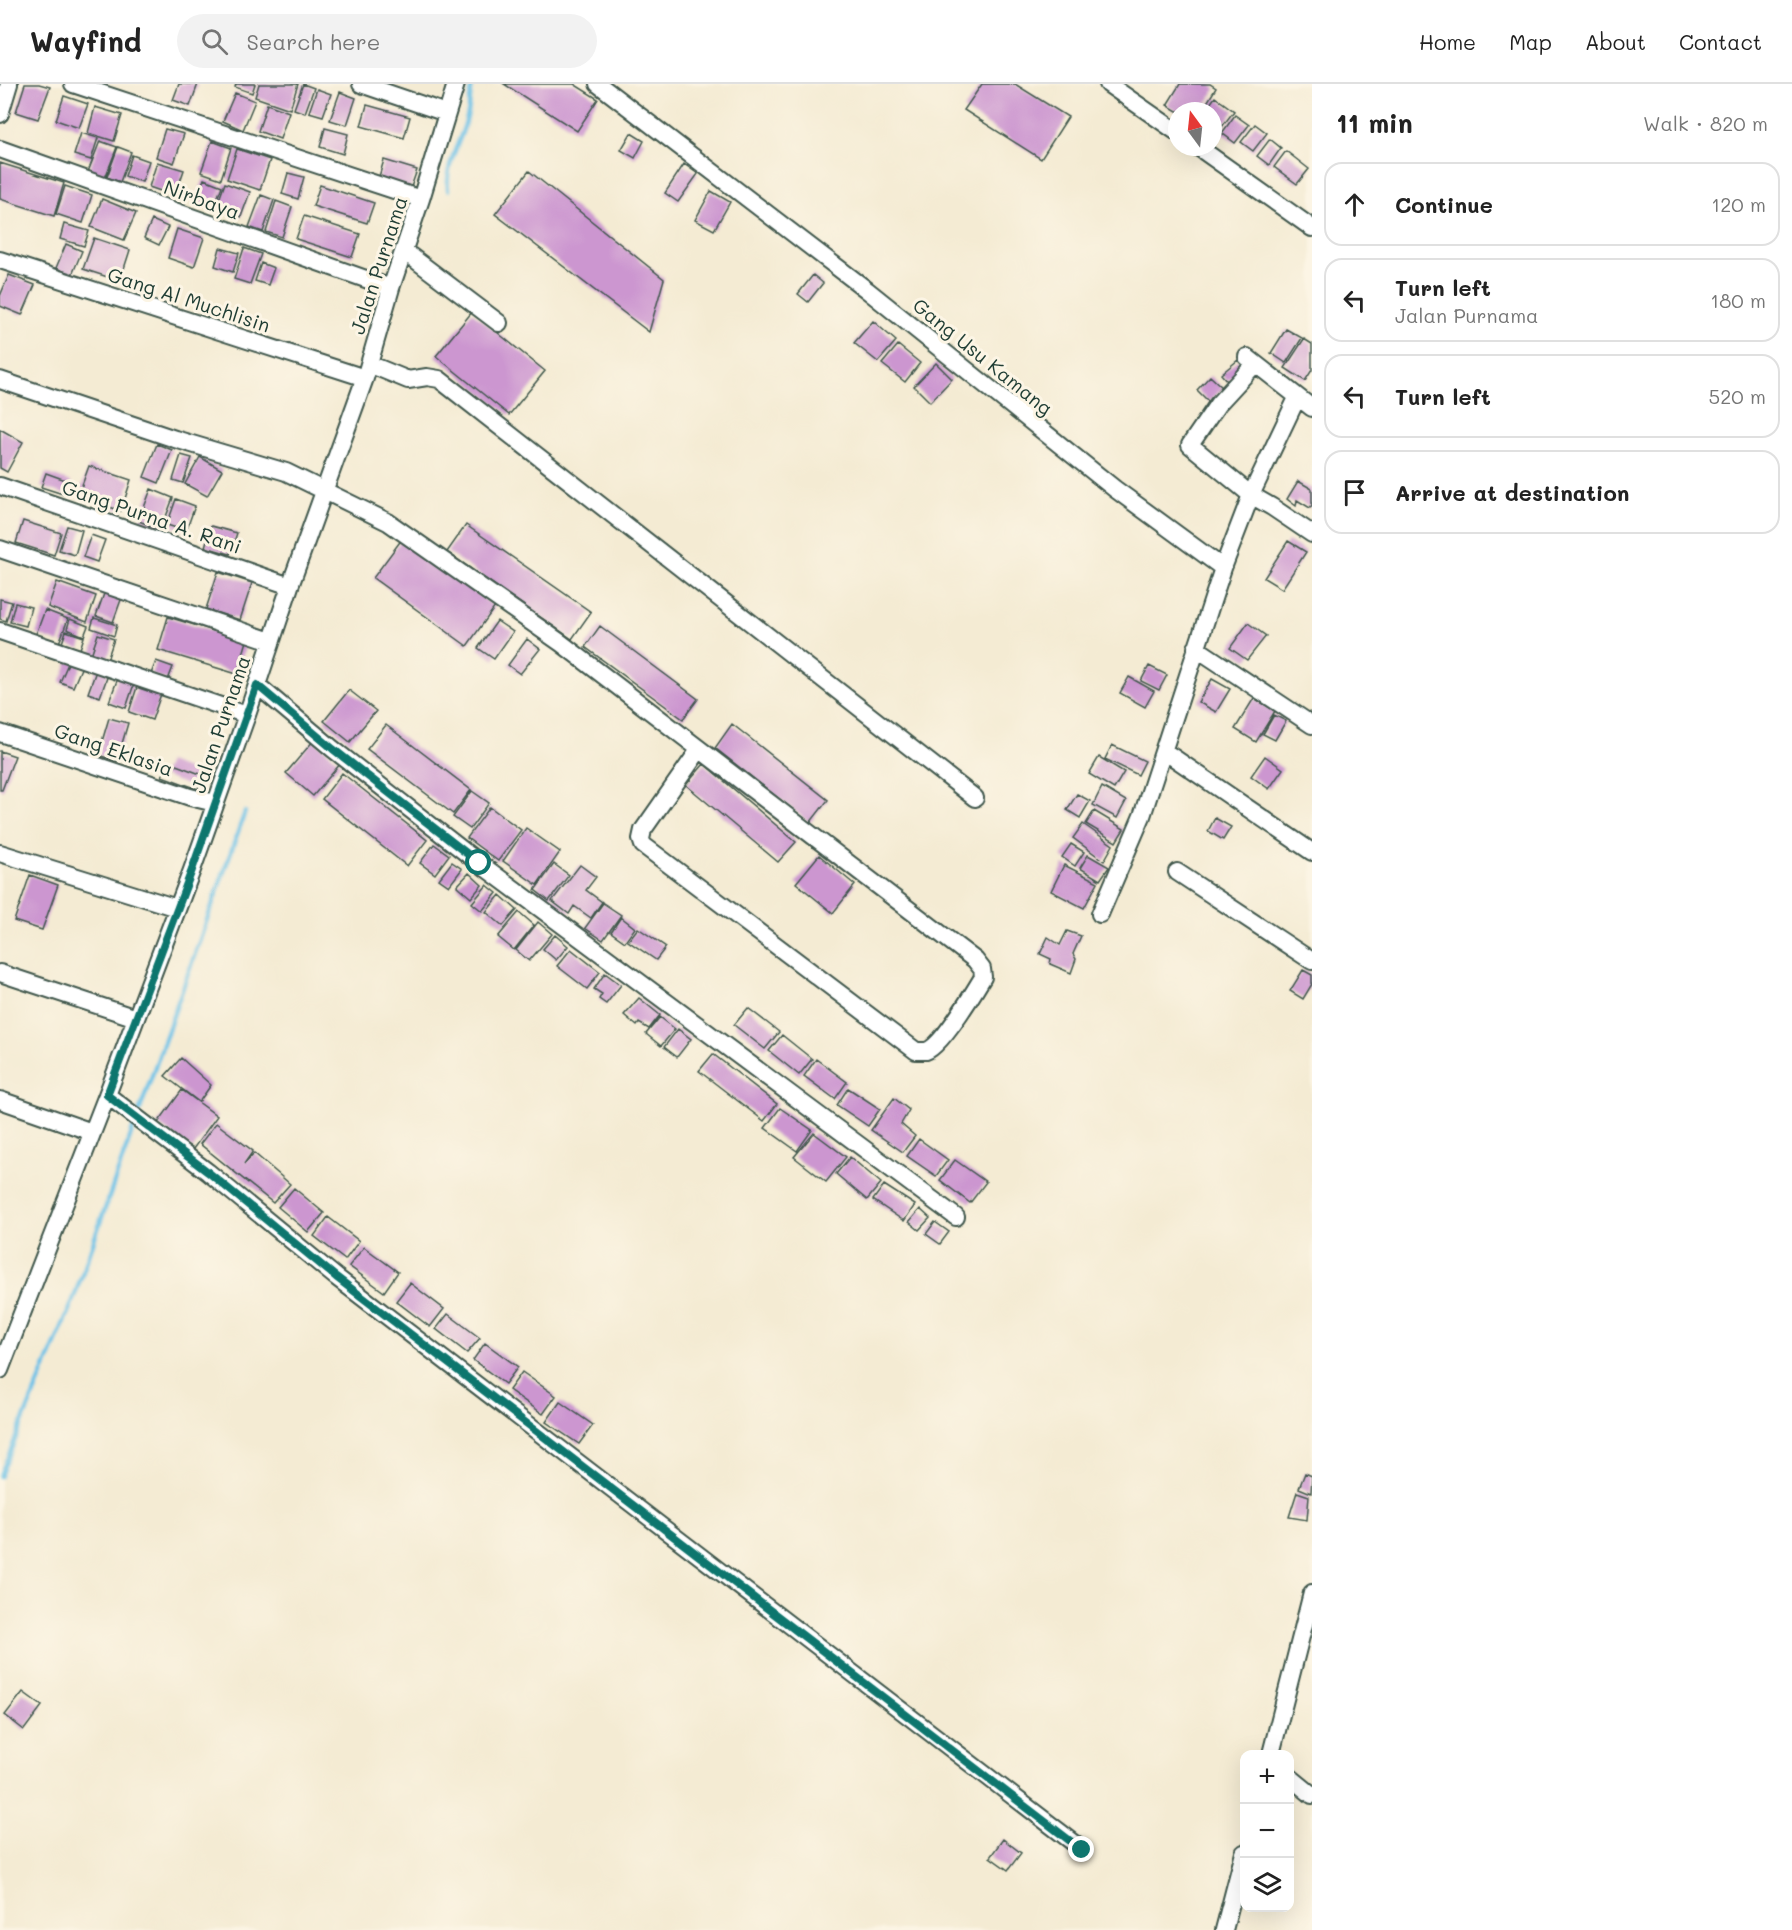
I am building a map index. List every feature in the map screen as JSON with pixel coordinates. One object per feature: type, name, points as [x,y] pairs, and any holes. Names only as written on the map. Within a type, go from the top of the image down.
[{"type":"street","points":[[0,114],[9,84]]},
{"type":"street","points":[[73,84],[421,199]]},
{"type":"street","points":[[361,84],[446,113]]},
{"type":"street","name":"Jalan Purnama","points":[[0,1370],[108,1096],[247,715],[290,586],[367,371],[456,84]]},
{"type":"street","name":"Gang Usu Kamang","points":[[598,84],[867,290],[1115,489],[1223,568]]},
{"type":"street","points":[[1108,84],[1168,126]]},
{"type":"street","name":"Nirbaya","points":[[0,149],[391,288]]},
{"type":"street","points":[[1211,156],[1312,228]]},
{"type":"street","points":[[404,250],[499,323]]},
{"type":"street","name":"Gang Al Muchlisin","points":[[0,260],[367,371],[408,380],[427,377],[440,379],[975,798]]},
{"type":"street","points":[[1312,408],[1251,360],[1190,445],[1251,495],[1312,534]]},
{"type":"street","points":[[0,380],[175,439],[286,472],[324,489],[388,522],[561,644],[975,960],[982,969],[983,976],[963,1009],[936,1044],[927,1051],[916,1051],[643,846],[641,838],[643,830],[699,750]]},
{"type":"street","points":[[1100,914],[1142,816],[1223,568],[1251,495],[1298,398]]},
{"type":"street","name":"Gang Purna A. Rani","points":[[0,486],[290,586]]},
{"type":"street","points":[[0,549],[271,641]]},
{"type":"street","points":[[0,632],[247,715]]},
{"type":"street","points":[[1196,648],[1312,725]]},
{"type":"street","points":[[257,685],[333,749],[479,863],[956,1216]]},
{"type":"street","name":"Gang Eklasia","points":[[0,733],[190,797],[215,803]]},
{"type":"street","points":[[1164,751],[1312,852]]},
{"type":"street","points":[[0,853],[177,908]]},
{"type":"street","points":[[1177,872],[1312,961]]},
{"type":"street","points":[[0,973],[136,1018]]},
{"type":"street","points":[[108,1096],[208,1172],[336,1277],[1082,1850]]},
{"type":"street","points":[[0,1100],[92,1132]]},
{"type":"street","points":[[1272,1750],[1312,1593]]},
{"type":"street","points":[[1294,1780],[1312,1795]]},
{"type":"street","points":[[1224,1930],[1244,1858]]},
{"type":"building","points":[[25,84],[50,87],[38,119],[16,112]]},
{"type":"building","points":[[179,84],[198,84],[190,106],[173,100]]},
{"type":"building","points":[[236,84],[255,84],[252,93],[235,87]]},
{"type":"building","points":[[259,84],[298,84],[290,109],[255,97]]},
{"type":"building","points":[[303,84],[314,88],[305,113],[294,109]]},
{"type":"building","points":[[504,84],[574,84],[598,99],[577,131]]},
{"type":"building","points":[[982,84],[1015,84],[1068,117],[1041,159],[964,110]]},
{"type":"building","points":[[1180,84],[1210,84],[1216,88],[1207,102],[1169,102]]},
{"type":"building","points":[[317,89],[331,94],[323,116],[309,112]]},
{"type":"building","points":[[340,92],[356,98],[347,125],[330,120]]},
{"type":"building","points":[[235,93],[255,101],[243,130],[223,121]]},
{"type":"building","points":[[64,96],[88,104],[79,128],[56,120]]},
{"type":"building","points":[[1215,97],[1222,102],[1211,102]]},
{"type":"building","points":[[1222,102],[1234,111],[1222,127]]},
{"type":"building","points":[[267,104],[289,112],[280,139],[258,131]]},
{"type":"building","points":[[367,105],[410,117],[404,138],[361,126]]},
{"type":"building","points":[[95,107],[122,115],[114,141],[88,133]]},
{"type":"building","points":[[1235,115],[1249,125],[1235,143],[1222,133]]},
{"type":"building","points":[[1255,124],[1267,133],[1253,151],[1241,142]]},
{"type":"building","points":[[325,128],[348,134],[343,154],[320,147]]},
{"type":"building","points":[[165,129],[184,134],[174,163],[156,157]]},
{"type":"building","points":[[81,133],[98,138],[91,160],[74,155]]},
{"type":"building","points":[[631,133],[644,141],[635,158],[621,150]]},
{"type":"building","points":[[1270,139],[1281,148],[1269,165],[1257,156]]},
{"type":"building","points":[[100,141],[117,147],[105,178],[88,172]]},
{"type":"building","points":[[212,141],[231,148],[221,179],[201,172]]},
{"type":"building","points":[[118,147],[131,152],[120,182],[107,177]]},
{"type":"building","points":[[237,149],[270,160],[260,190],[227,179]]},
{"type":"building","points":[[1286,151],[1309,169],[1297,184],[1274,167]]},
{"type":"building","points":[[132,155],[149,161],[142,182],[125,176]]},
{"type":"building","points":[[384,160],[417,170],[410,190],[378,180]]},
{"type":"building","points":[[157,162],[184,170],[175,196],[149,187]]},
{"type":"building","points":[[0,163],[64,183],[54,216],[0,199]]},
{"type":"building","points":[[684,164],[698,174],[678,202],[665,193]]},
{"type":"building","points":[[529,171],[664,279],[649,332],[495,214]]},
{"type":"building","points":[[288,173],[304,177],[298,199],[282,194]]},
{"type":"building","points":[[204,179],[222,186],[213,209],[195,202]]},
{"type":"building","points":[[225,183],[250,192],[241,217],[216,208]]},
{"type":"building","points":[[320,185],[374,203],[367,223],[313,206]]},
{"type":"building","points":[[65,186],[92,195],[83,223],[56,214]]},
{"type":"building","points":[[711,191],[730,202],[714,230],[695,220]]},
{"type":"building","points":[[261,195],[274,200],[263,232],[249,227]]},
{"type":"building","points":[[102,199],[136,213],[124,240],[91,227]]},
{"type":"building","points":[[276,201],[292,207],[282,237],[266,232]]},
{"type":"building","points":[[304,216],[360,234],[352,257],[296,239]]},
{"type":"building","points":[[152,220],[168,227],[159,245],[144,238]]},
{"type":"building","points":[[64,224],[89,231],[84,246],[60,239]]},
{"type":"building","points":[[177,229],[204,238],[194,267],[168,258]]},
{"type":"building","points":[[94,238],[130,250],[120,281],[83,269]]},
{"type":"building","points":[[66,244],[82,251],[72,275],[56,268]]},
{"type":"building","points":[[220,248],[239,253],[233,272],[215,266]]},
{"type":"building","points":[[244,248],[261,254],[250,284],[234,279]]},
{"type":"building","points":[[261,263],[274,268],[268,285],[255,281]]},
{"type":"building","points":[[9,275],[35,285],[22,315],[0,306],[0,296]]},
{"type":"building","points":[[813,275],[823,283],[808,302],[798,294]]},
{"type":"building","points":[[472,312],[545,371],[509,415],[436,356]]},
{"type":"building","points":[[873,321],[896,341],[878,362],[854,343]]},
{"type":"building","points":[[1286,329],[1302,338],[1286,363],[1271,353]]},
{"type":"building","points":[[1304,339],[1312,344],[1312,370],[1305,381],[1285,368]]},
{"type":"building","points":[[898,345],[920,363],[905,382],[882,364]]},
{"type":"building","points":[[1238,360],[1244,367],[1227,381],[1221,374]]},
{"type":"building","points":[[936,363],[952,379],[930,402],[914,386]]},
{"type":"building","points":[[1210,376],[1223,388],[1209,402],[1197,390]]},
{"type":"building","points":[[0,429],[23,442],[7,472],[0,468]]},
{"type":"building","points":[[157,444],[172,450],[159,483],[144,477]]},
{"type":"building","points":[[181,455],[192,458],[183,483],[173,480]]},
{"type":"building","points":[[200,457],[222,470],[207,496],[185,484]]},
{"type":"building","points":[[89,466],[131,480],[121,511],[78,496]]},
{"type":"building","points":[[46,473],[71,482],[66,495],[41,487]]},
{"type":"building","points":[[1298,481],[1312,489],[1310,508],[1297,500],[1296,506],[1287,499]]},
{"type":"building","points":[[151,489],[173,498],[161,530],[139,521]]},
{"type":"building","points":[[176,499],[195,506],[186,531],[167,525]]},
{"type":"building","points":[[23,521],[61,533],[54,555],[16,543]]},
{"type":"building","points":[[466,525],[591,612],[572,639],[447,552]]},
{"type":"building","points":[[67,526],[82,530],[75,555],[59,550]]},
{"type":"building","points":[[211,526],[237,533],[230,554],[205,547]]},
{"type":"building","points":[[91,535],[105,540],[97,562],[83,557]]},
{"type":"building","points":[[402,539],[495,607],[467,646],[373,578]]},
{"type":"building","points":[[1288,541],[1306,552],[1282,589],[1264,578]]},
{"type":"building","points":[[218,572],[252,583],[240,620],[206,609]]},
{"type":"building","points":[[57,582],[96,596],[87,622],[48,607]]},
{"type":"building","points":[[105,591],[122,597],[113,622],[96,616]]},
{"type":"building","points":[[0,599],[12,602],[6,621],[0,619]]},
{"type":"building","points":[[15,603],[31,607],[26,626],[10,622]]},
{"type":"building","points":[[45,610],[68,619],[59,643],[36,634]]},
{"type":"building","points":[[168,617],[247,641],[237,674],[158,650]]},
{"type":"building","points":[[94,618],[117,625],[114,636],[91,628]]},
{"type":"building","points":[[70,619],[88,626],[84,636],[67,629]]},
{"type":"building","points":[[497,621],[513,632],[494,659],[478,648]]},
{"type":"building","points":[[1248,623],[1266,636],[1247,660],[1230,648]]},
{"type":"building","points":[[600,626],[698,699],[683,719],[585,647]]},
{"type":"building","points":[[66,631],[84,637],[80,649],[62,643]]},
{"type":"building","points":[[98,634],[114,639],[106,663],[90,658]]},
{"type":"building","points":[[527,639],[540,649],[520,674],[508,665]]},
{"type":"building","points":[[69,661],[82,666],[73,687],[60,682]]},
{"type":"building","points":[[156,661],[173,667],[168,680],[151,674]]},
{"type":"building","points":[[1149,666],[1167,675],[1159,690],[1141,681]]},
{"type":"building","points":[[97,668],[109,672],[100,697],[88,693]]},
{"type":"building","points":[[119,675],[135,681],[126,708],[109,702]]},
{"type":"building","points":[[1129,677],[1154,691],[1145,707],[1120,693]]},
{"type":"building","points":[[1212,679],[1230,689],[1216,712],[1198,702]]},
{"type":"building","points":[[138,684],[162,691],[152,720],[129,712]]},
{"type":"building","points":[[349,690],[376,711],[350,742],[324,721]]},
{"type":"building","points":[[1254,698],[1275,711],[1256,742],[1235,729]]},
{"type":"building","points":[[1274,715],[1286,721],[1275,740],[1263,734]]},
{"type":"building","points":[[109,718],[128,723],[117,761],[98,755]]},
{"type":"building","points":[[732,724],[828,800],[810,823],[715,748]]},
{"type":"building","points":[[386,725],[471,790],[453,814],[367,749]]},
{"type":"building","points":[[314,740],[341,763],[313,796],[286,773]]},
{"type":"building","points":[[1112,745],[1145,761],[1138,775],[1105,759]]},
{"type":"building","points":[[0,751],[15,756],[2,790],[0,790]]},
{"type":"building","points":[[1265,756],[1283,769],[1269,789],[1251,776]]},
{"type":"building","points":[[1099,757],[1124,772],[1114,789],[1089,774]]},
{"type":"building","points":[[168,762],[203,775],[198,789],[162,776]]},
{"type":"building","points":[[704,764],[796,842],[778,862],[686,785]]},
{"type":"building","points":[[342,773],[427,840],[407,866],[322,799]]},
{"type":"building","points":[[1102,787],[1126,801],[1117,818],[1093,805]]},
{"type":"building","points":[[472,791],[489,803],[470,829],[453,817]]},
{"type":"building","points":[[1077,794],[1090,801],[1080,818],[1067,810]]},
{"type":"building","points":[[490,807],[521,830],[498,861],[467,838]]},
{"type":"building","points":[[1094,811],[1124,829],[1116,842],[1086,824]]},
{"type":"building","points":[[1215,818],[1231,827],[1223,840],[1208,831]]},
{"type":"building","points":[[1083,824],[1113,845],[1104,861],[1073,838]]},
{"type":"building","points":[[526,828],[560,852],[537,885],[503,861]]},
{"type":"building","points":[[434,844],[449,855],[435,874],[420,863]]},
{"type":"building","points":[[1071,844],[1084,852],[1075,866],[1062,857]]},
{"type":"building","points":[[819,855],[855,885],[833,913],[796,883]]},
{"type":"building","points":[[1088,855],[1109,867],[1100,880],[1080,868]]},
{"type":"building","points":[[452,862],[462,869],[449,886],[439,879]]},
{"type":"building","points":[[554,864],[569,875],[549,901],[535,890]]},
{"type":"building","points":[[580,865],[596,877],[586,890],[602,902],[591,918],[574,906],[569,914],[552,901]]},
{"type":"building","points":[[1064,865],[1098,882],[1084,908],[1051,891]]},
{"type":"building","points":[[469,873],[482,885],[471,898],[457,886]]},
{"type":"building","points":[[30,875],[58,885],[42,930],[14,921]]},
{"type":"building","points":[[487,885],[497,893],[482,911],[472,903]]},
{"type":"building","points":[[500,895],[517,910],[503,926],[486,912]]},
{"type":"building","points":[[603,903],[621,915],[603,940],[585,928]]},
{"type":"building","points":[[519,912],[534,925],[514,950],[498,937]]},
{"type":"building","points":[[621,917],[635,928],[625,942],[611,932]]},
{"type":"building","points":[[538,922],[552,934],[529,961],[516,950]]},
{"type":"building","points":[[638,928],[666,947],[656,960],[628,941]]},
{"type":"building","points":[[1067,931],[1081,936],[1073,954],[1076,959],[1071,973],[1050,964],[1051,959],[1040,954],[1048,937],[1060,945]]},
{"type":"building","points":[[555,935],[568,946],[556,960],[543,949]]},
{"type":"building","points":[[571,949],[600,972],[587,989],[557,966]]},
{"type":"building","points":[[1303,970],[1312,975],[1312,984],[1303,999],[1290,991]]},
{"type":"building","points":[[605,973],[621,985],[606,1004],[599,999],[602,994],[594,989]]},
{"type":"building","points":[[639,998],[660,1015],[649,1029],[639,1023],[637,1026],[624,1015]]},
{"type":"building","points":[[748,1008],[779,1032],[765,1049],[734,1025]]},
{"type":"building","points":[[660,1017],[675,1029],[661,1046],[646,1034]]},
{"type":"building","points":[[678,1029],[691,1039],[677,1057],[664,1047]]},
{"type":"building","points":[[782,1035],[812,1059],[799,1075],[769,1051]]},
{"type":"building","points":[[713,1054],[777,1104],[764,1121],[699,1071]]},
{"type":"building","points":[[181,1058],[211,1085],[199,1102],[165,1076]]},
{"type":"building","points":[[816,1059],[847,1082],[835,1099],[804,1076]]},
{"type":"building","points":[[848,1088],[880,1109],[868,1126],[837,1105]]},
{"type":"building","points":[[182,1090],[217,1116],[193,1149],[157,1124]]},
{"type":"building","points":[[894,1098],[909,1110],[901,1124],[915,1136],[903,1152],[871,1130]]},
{"type":"building","points":[[780,1108],[812,1130],[797,1151],[765,1128]]},
{"type":"building","points":[[216,1123],[253,1151],[244,1164],[254,1153],[290,1184],[273,1203],[200,1144]]},
{"type":"building","points":[[814,1133],[846,1157],[826,1182],[794,1157]]},
{"type":"building","points":[[919,1139],[948,1160],[936,1176],[907,1156]]},
{"type":"building","points":[[850,1157],[881,1183],[867,1200],[836,1174]]},
{"type":"building","points":[[955,1160],[986,1182],[970,1203],[940,1180]]},
{"type":"building","points":[[884,1185],[915,1205],[904,1221],[873,1200]]},
{"type":"building","points":[[294,1188],[324,1213],[308,1232],[278,1207]]},
{"type":"building","points":[[920,1209],[930,1218],[919,1230],[909,1222]]},
{"type":"building","points":[[328,1217],[359,1241],[345,1260],[314,1236]]},
{"type":"building","points":[[935,1222],[949,1232],[940,1244],[926,1234]]},
{"type":"building","points":[[364,1247],[398,1272],[384,1292],[349,1266]]},
{"type":"building","points":[[410,1283],[444,1309],[430,1327],[396,1301]]},
{"type":"building","points":[[448,1314],[480,1338],[467,1353],[436,1329]]},
{"type":"building","points":[[485,1343],[518,1367],[505,1384],[473,1360]]},
{"type":"building","points":[[522,1372],[556,1396],[543,1414],[509,1390]]},
{"type":"building","points":[[560,1402],[593,1425],[579,1444],[546,1422]]},
{"type":"building","points":[[1305,1473],[1312,1476],[1311,1493],[1299,1488]]},
{"type":"building","points":[[1297,1492],[1309,1496],[1307,1520],[1289,1517]]},
{"type":"building","points":[[23,1692],[42,1706],[24,1730],[5,1715]]},
{"type":"building","points":[[1003,1839],[1021,1853],[1008,1870],[990,1857]]},
{"type":"waterway","points":[[448,190],[451,162],[467,117],[472,84]]},
{"type":"waterway","points":[[138,1115],[245,812]]},
{"type":"waterway","points":[[0,1476],[72,1303],[135,1123]]},
{"type":"route","points":[[479,863],[333,749],[257,685],[192,870],[107,1095],[208,1172],[336,1277],[1082,1850]]}]
